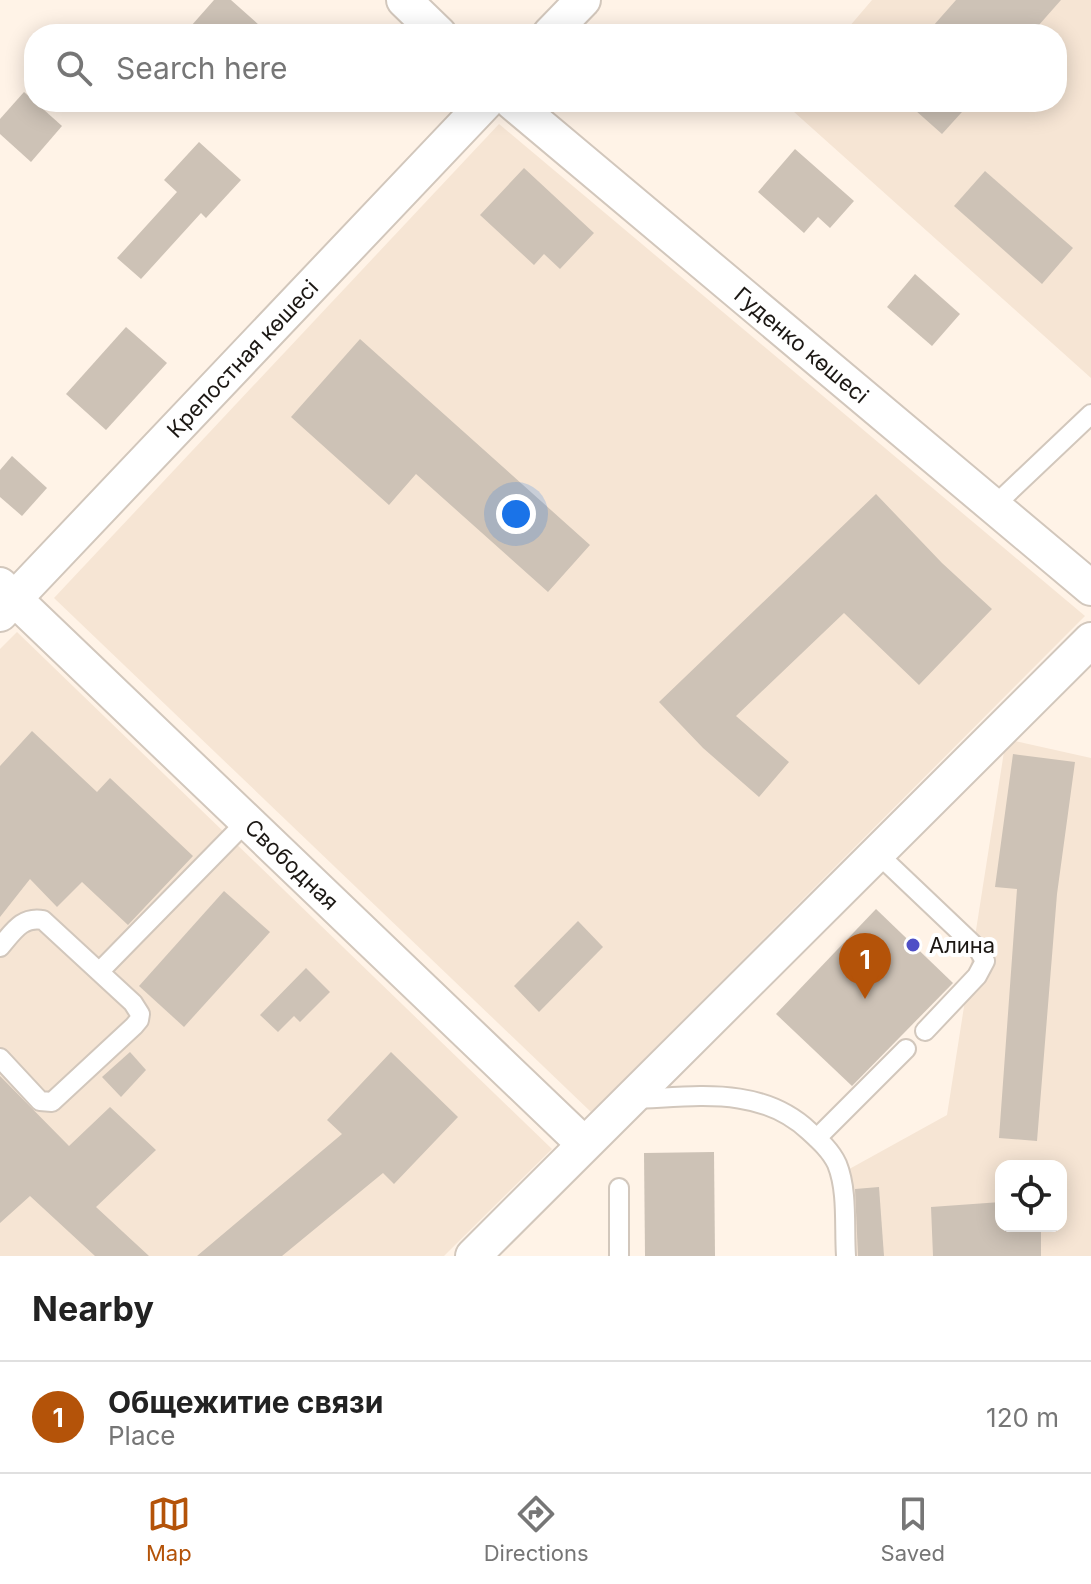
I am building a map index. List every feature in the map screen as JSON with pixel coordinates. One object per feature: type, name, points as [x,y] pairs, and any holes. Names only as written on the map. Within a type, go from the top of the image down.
[{"type":"street","points":[[404,0],[429,24]]},
{"type":"street","points":[[560,24],[583,0]]},
{"type":"street","name":"Крепостная көшесі","points":[[5,599],[476,112]]},
{"type":"street","name":"Гуденко көшесі","points":[[524,112],[1091,588]]},
{"type":"street","name":"Свободная","points":[[5,599],[247,821],[584,1144]]},
{"type":"street","points":[[473,1256],[1091,640]]},
{"type":"lane","points":[[994,506],[1091,414]]},
{"type":"lane","points":[[100,971],[247,821]]},
{"type":"lane","points":[[878,854],[978,949],[985,961],[977,976],[925,1031]]},
{"type":"lane","points":[[0,947],[24,922],[32,918],[43,920],[138,1009],[139,1020],[52,1102],[40,1101],[0,1058]]},
{"type":"lane","points":[[817,1138],[906,1049]]},
{"type":"lane","points":[[630,1099],[729,1096],[748,1098],[785,1112],[817,1138],[836,1163],[842,1182],[846,1256]]},
{"type":"lane","points":[[619,1188],[619,1256]]},
{"type":"shaded area","points":[[872,0],[1091,0],[1091,378],[794,112],[1067,112],[1067,24],[852,24]]},
{"type":"shaded area","points":[[499,124],[1085,616],[591,1112],[54,598]]},
{"type":"shaded area","points":[[17,632],[552,1149],[444,1256],[0,1256],[0,649]]},
{"type":"shaded area","points":[[1006,739],[1091,758],[1091,1256],[836,1256],[833,1178],[947,1115]]},
{"type":"building","points":[[214,0],[231,0],[258,24],[193,24]]},
{"type":"building","points":[[956,0],[1061,0],[1040,24],[935,24]]},
{"type":"building","points":[[24,92],[24,112],[46,112],[62,126],[31,162],[0,134],[0,119]]},
{"type":"building","points":[[917,112],[962,112],[942,134]]},
{"type":"building","points":[[199,142],[241,180],[206,218],[201,213],[141,279],[117,258],[177,192],[164,180]]},
{"type":"building","points":[[795,149],[854,201],[830,228],[818,217],[804,233],[758,192]]},
{"type":"building","points":[[524,168],[594,233],[560,269],[544,254],[534,265],[480,215]]},
{"type":"building","points":[[985,171],[1073,248],[1042,284],[954,206]]},
{"type":"building","points":[[915,274],[960,314],[932,346],[887,307]]},
{"type":"building","points":[[126,327],[167,363],[106,430],[66,394]]},
{"type":"building","points":[[360,339],[590,545],[548,592],[416,474],[389,505],[291,417]]},
{"type":"building","points":[[12,456],[47,488],[22,516],[0,497],[0,470]]},
{"type":"building","points":[[876,494],[942,563],[992,609],[919,685],[844,613],[736,716],[789,762],[759,797],[703,748],[659,702]]},
{"type":"building","points":[[32,731],[97,792],[110,778],[193,856],[128,925],[82,882],[57,907],[30,879],[0,917],[0,766]]},
{"type":"building","points":[[1013,754],[1075,762],[1057,894],[1037,1141],[999,1138],[1017,889],[995,887]]},
{"type":"building","points":[[224,891],[270,932],[184,1027],[139,986]]},
{"type":"building","points":[[876,909],[953,983],[852,1086],[776,1014]]},
{"type":"building","points":[[578,921],[603,947],[539,1012],[514,986]]},
{"type":"building","points":[[306,968],[330,992],[300,1022],[294,1016],[278,1032],[260,1015]]},
{"type":"building","points":[[130,1052],[146,1070],[121,1097],[102,1077]]},
{"type":"building","points":[[391,1052],[458,1117],[394,1184],[383,1173],[282,1256],[197,1256],[342,1134],[327,1120]]},
{"type":"building","points":[[0,1076],[69,1146],[110,1107],[156,1150],[96,1207],[149,1256],[95,1256],[30,1196],[0,1223]]},
{"type":"building","points":[[714,1152],[715,1256],[645,1256],[644,1153]]},
{"type":"building","points":[[879,1187],[884,1256],[858,1256],[855,1189]]},
{"type":"building","points":[[995,1202],[995,1232],[1041,1232],[1041,1256],[933,1256],[931,1207]]},
{"type":"place","name":"Алина","points":[[913,945]]},
{"type":"place","name":"Общежитие связи","points":[[865,999]]}]
